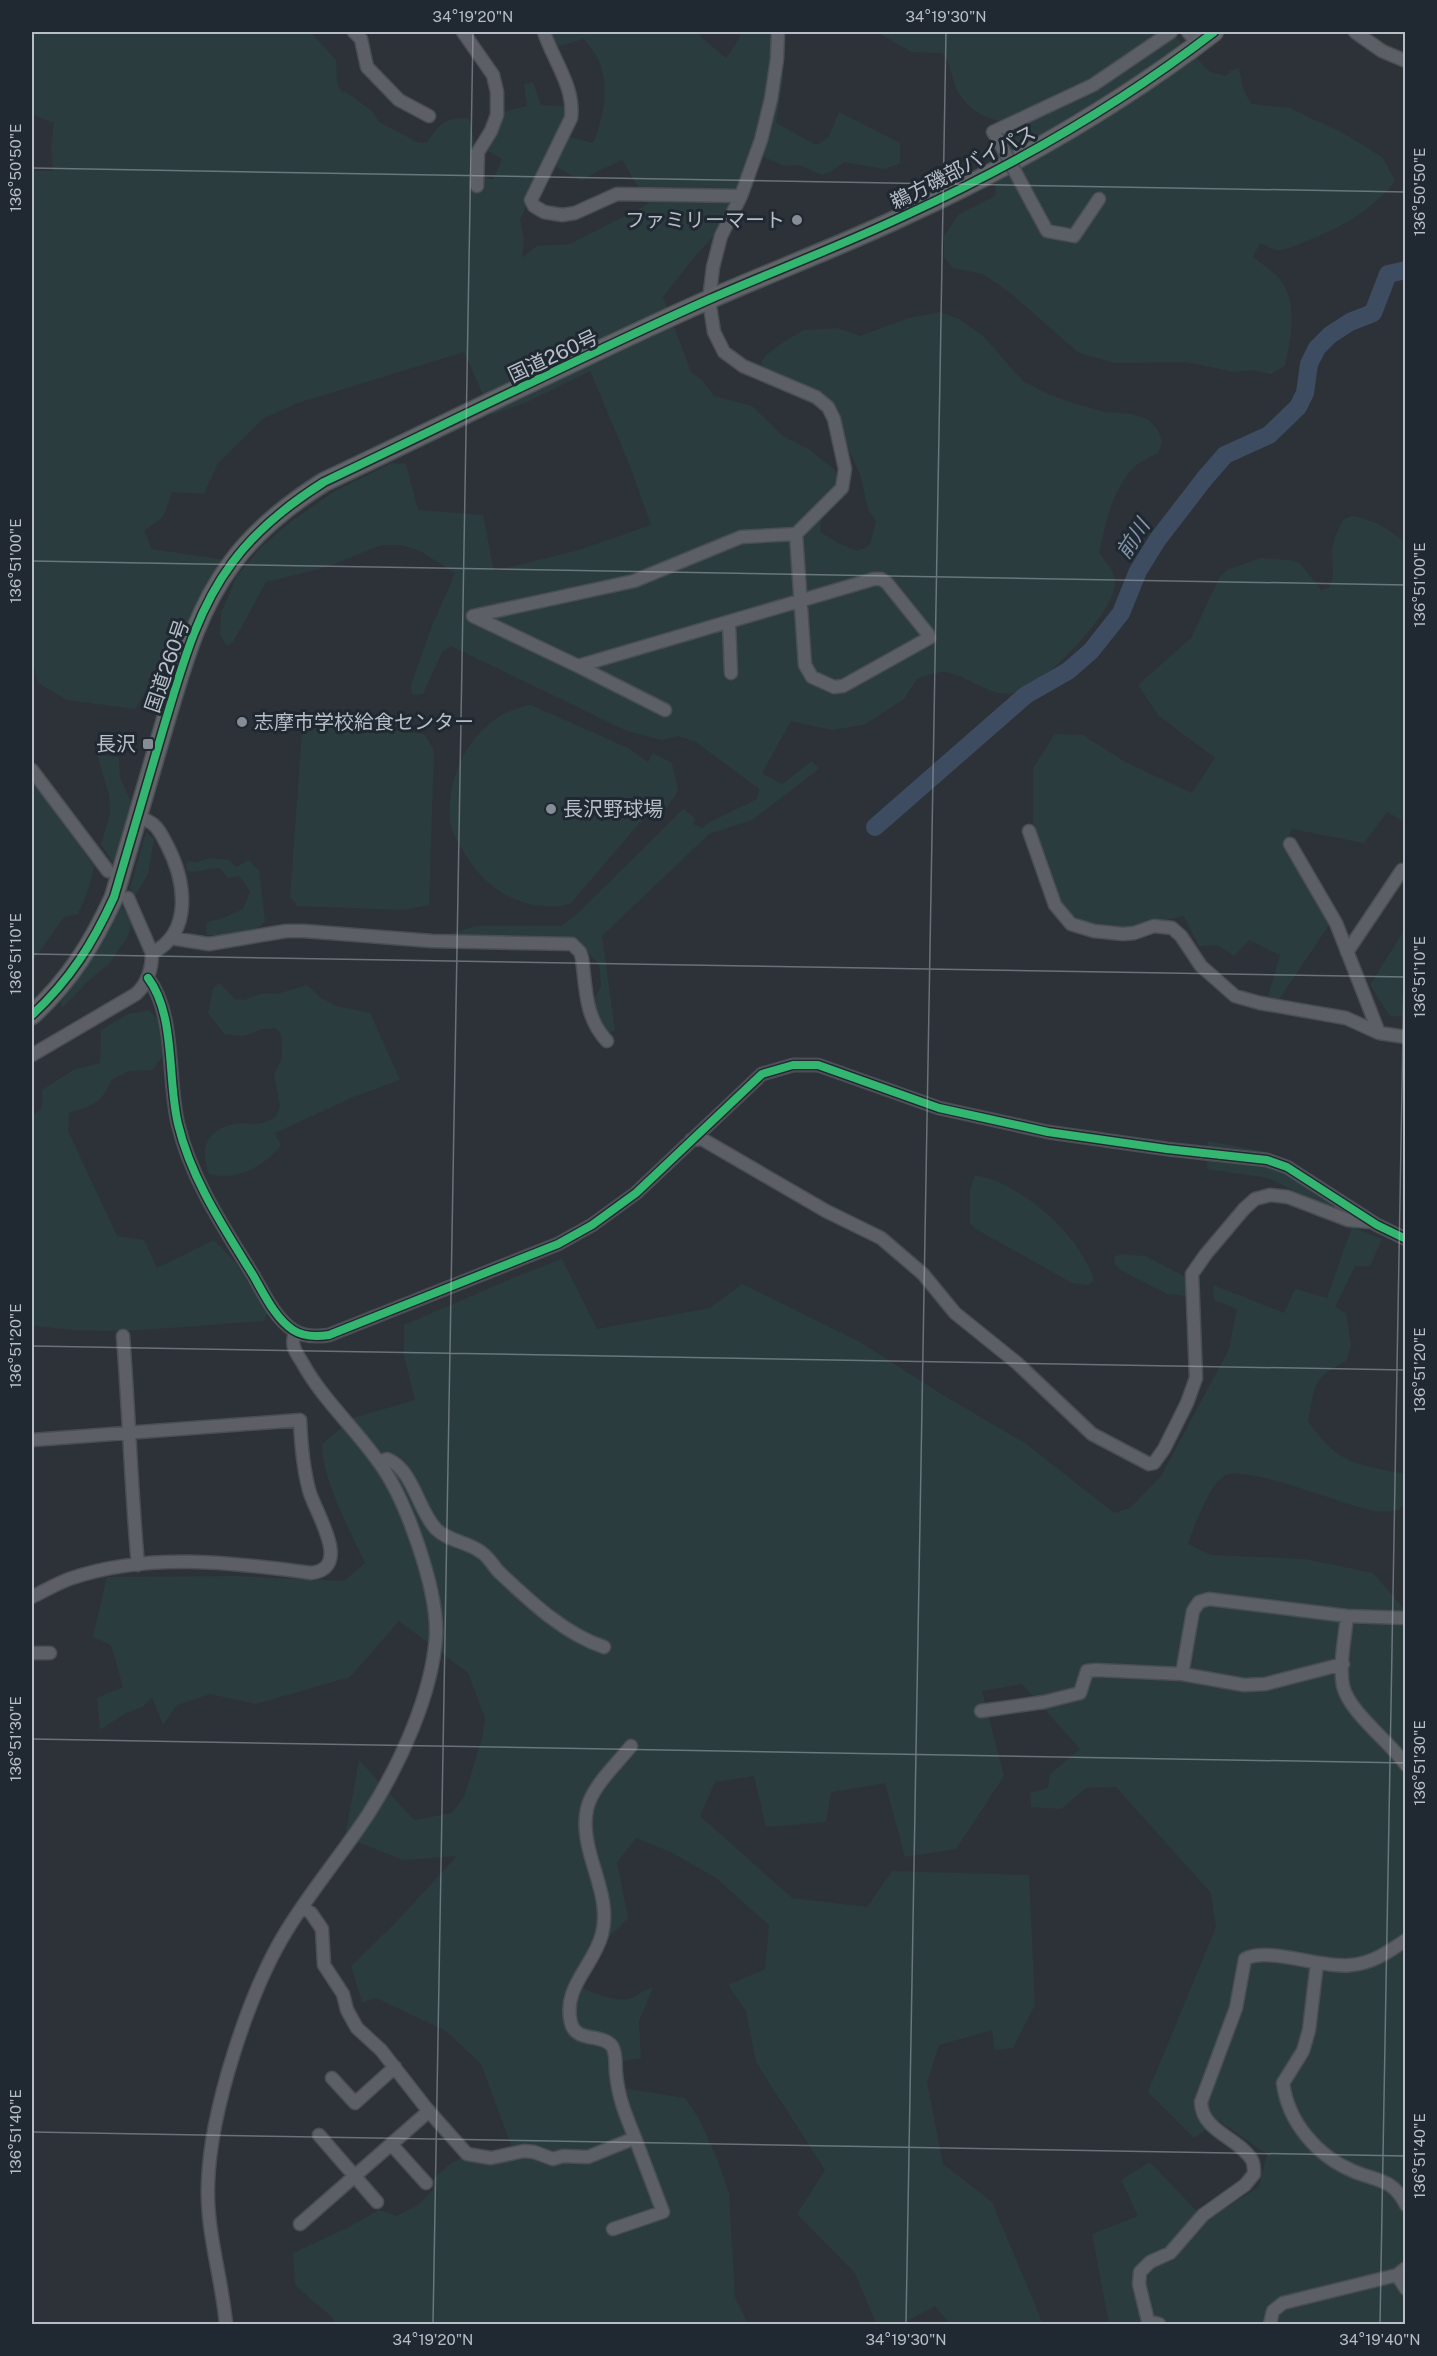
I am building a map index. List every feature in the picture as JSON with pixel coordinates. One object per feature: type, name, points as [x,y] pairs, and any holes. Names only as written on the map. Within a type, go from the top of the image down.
[{"type":"highway","name":"鵜方磯部バイパス","points":[[709,300],[906,216],[1008,165],[1105,109],[1193,38],[1214,32]]},
{"type":"highway","name":"国道260号","points":[[32,1015],[72,972],[98,934],[114,897],[184,659],[204,609],[231,563],[258,532],[294,501],[324,482],[709,300]]},
{"type":"street","points":[[354,32],[361,39],[367,67],[399,100],[429,116]]},
{"type":"street","points":[[463,32],[493,75],[497,92],[497,115],[491,131],[478,152],[477,186]]},
{"type":"street","points":[[544,32],[570,91],[573,106],[571,118],[531,201],[534,206],[544,212],[562,215],[575,213],[617,194],[741,196]]},
{"type":"street","points":[[666,710],[473,616],[634,581],[741,537],[796,534],[842,488],[845,469],[834,419],[828,407],[816,397],[731,358],[719,345],[714,332],[709,300],[713,267],[721,236],[741,196],[761,140],[771,99],[777,59],[778,32]]},
{"type":"street","points":[[1099,199],[1074,236],[1047,231],[993,132],[1093,85],[1171,32]]},
{"type":"street","points":[[1355,32],[1382,51],[1406,61]]},
{"type":"street","points":[[578,666],[729,623],[800,602],[874,579],[881,579],[887,583],[929,638],[851,683],[834,687],[812,677],[805,665],[800,602],[796,534]]},
{"type":"street","points":[[729,623],[731,673]]},
{"type":"street","points":[[32,770],[108,872]]},
{"type":"street","points":[[138,816],[155,825],[160,831],[182,884],[181,914],[171,938],[164,947],[152,953]]},
{"type":"street","points":[[1029,831],[1055,905],[1071,924],[1094,931],[1123,934],[1154,926],[1172,928],[1181,936],[1201,966],[1235,996],[1270,1005],[1346,1018],[1379,1033],[1406,1038]]},
{"type":"street","points":[[1290,844],[1336,922],[1379,1033]]},
{"type":"street","points":[[1347,952],[1402,870]]},
{"type":"street","points":[[32,1055],[136,994],[144,987],[152,963],[152,953],[128,898]]},
{"type":"street","points":[[171,938],[209,944],[286,931],[304,931],[432,941],[572,944],[580,952],[582,958],[590,1016],[598,1032],[607,1041]]},
{"type":"street","points":[[148,978],[161,999],[176,1114],[186,1153],[194,1173],[273,1309],[295,1331],[319,1337],[558,1244],[592,1225],[636,1193],[762,1074],[794,1065],[818,1065],[939,1108],[977,1117],[1099,1140],[1267,1160],[1287,1167],[1373,1222],[1406,1239]]},
{"type":"street","points":[[691,1140],[702,1139],[826,1211],[881,1238],[923,1274],[955,1314],[1017,1362],[1092,1434],[1149,1464],[1154,1463],[1164,1449],[1187,1403],[1196,1378],[1192,1274],[1244,1209],[1255,1199],[1270,1194],[1288,1197],[1348,1220],[1373,1222]]},
{"type":"street","points":[[226,2325],[209,2219],[208,2183],[212,2148],[232,2061],[265,1970],[286,1931],[368,1814],[397,1763],[426,1688],[436,1635],[432,1594],[407,1516],[379,1462],[307,1372],[293,1346],[295,1331]]},
{"type":"street","points":[[123,1336],[132,1501],[138,1565]]},
{"type":"street","points":[[32,1440],[300,1420],[302,1461],[309,1494],[328,1536],[331,1549],[325,1569],[311,1572],[230,1563],[178,1562],[138,1565],[89,1573],[66,1580],[32,1597]]},
{"type":"street","points":[[379,1462],[387,1459],[397,1463],[406,1475],[430,1522],[438,1531],[484,1553],[496,1570],[547,1613],[586,1642],[604,1647]]},
{"type":"street","points":[[1182,1674],[1193,1611],[1199,1602],[1209,1599],[1347,1616],[1406,1618]]},
{"type":"street","points":[[1347,1616],[1343,1686],[1366,1722],[1406,1765]]},
{"type":"street","points":[[32,1653],[50,1653]]},
{"type":"street","points":[[981,1711],[1044,1702],[1080,1693],[1087,1671],[1182,1674],[1244,1684],[1265,1683],[1343,1665]]},
{"type":"street","points":[[613,2229],[663,2212],[620,2100],[613,2049],[607,2042],[578,2033],[570,2022],[570,2012],[573,1988],[602,1934],[603,1897],[586,1840],[585,1824],[588,1807],[593,1794],[631,1746]]},
{"type":"street","points":[[302,1906],[311,1913],[322,1929],[323,1962],[343,1994],[346,2010],[357,2028],[395,2067],[429,2111],[467,2154],[483,2158],[524,2151],[553,2159],[563,2156],[588,2157],[635,2138]]},
{"type":"street","points":[[1159,2325],[1148,2321],[1139,2284],[1140,2272],[1150,2262],[1170,2253],[1203,2215],[1245,2185],[1254,2174],[1252,2161],[1206,2121],[1201,2110],[1201,2102],[1236,2008],[1245,1959],[1251,1955],[1267,1955],[1350,1966],[1376,1960],[1406,1940]]},
{"type":"street","points":[[1317,1963],[1309,2030],[1303,2051],[1283,2083],[1285,2100],[1292,2117],[1315,2146],[1333,2162],[1354,2172],[1387,2181],[1406,2205]]},
{"type":"street","points":[[332,2078],[355,2103],[395,2067]]},
{"type":"street","points":[[300,2224],[429,2111]]},
{"type":"street","points":[[319,2134],[377,2202]]},
{"type":"street","points":[[391,2144],[426,2183]]},
{"type":"street","points":[[1270,2325],[1273,2311],[1283,2303],[1401,2272],[1406,2289]]},
{"type":"shaded area","points":[[32,32],[310,32],[336,60],[337,83],[341,91],[349,94],[372,111],[379,122],[419,143],[427,143],[439,126],[444,123],[454,119],[469,118],[474,139],[475,173],[493,180],[502,159],[484,149],[499,113],[527,106],[524,84],[533,82],[541,105],[565,106],[564,119],[520,220],[524,240],[522,258],[537,246],[570,244],[648,204],[622,160],[582,181],[551,164],[566,136],[593,143],[603,112],[605,90],[598,59],[584,39],[552,48],[547,32],[698,32],[726,58],[741,32],[785,32],[783,80],[776,123],[816,145],[828,138],[839,112],[900,143],[900,163],[885,169],[844,162],[822,175],[800,165],[784,166],[764,157],[761,160],[745,200],[663,297],[691,372],[702,380],[714,396],[752,406],[783,436],[810,450],[836,471],[837,487],[823,502],[820,532],[857,551],[870,545],[876,521],[868,509],[861,477],[828,403],[764,373],[761,363],[765,356],[804,330],[837,328],[860,336],[909,318],[940,312],[959,319],[982,335],[1023,381],[1046,393],[1105,412],[1132,414],[1149,420],[1157,429],[1162,441],[1158,453],[1131,470],[1118,489],[1099,553],[1114,576],[1115,585],[1111,598],[1090,630],[1076,646],[1044,675],[1018,692],[999,693],[962,677],[941,672],[917,679],[904,699],[864,725],[831,730],[791,721],[762,773],[782,784],[812,761],[819,769],[752,820],[709,834],[602,936],[615,1031],[604,1032],[597,1021],[595,998],[601,986],[599,964],[578,942],[441,937],[475,926],[561,926],[576,915],[683,809],[695,818],[693,824],[702,828],[757,799],[759,789],[696,742],[678,736],[662,740],[627,731],[451,646],[442,652],[423,694],[413,695],[410,688],[432,626],[455,573],[420,551],[402,545],[381,545],[327,567],[266,582],[233,642],[227,646],[220,635],[221,613],[237,576],[261,547],[293,520],[335,491],[392,463],[406,464],[418,510],[483,515],[494,571],[579,550],[651,525],[630,466],[590,371],[527,402],[492,415],[464,352],[298,403],[264,418],[218,463],[204,494],[172,492],[163,517],[144,531],[152,549],[225,560],[135,709],[67,700],[38,683],[32,657],[32,171],[53,171],[51,146],[54,123],[32,114]]},
{"type":"shaded area","points":[[877,32],[1171,32],[1210,72],[1226,76],[1230,71],[1239,68],[1243,89],[1251,104],[1289,108],[1345,134],[1383,158],[1395,181],[1365,210],[1329,231],[1283,250],[1260,243],[1253,257],[1276,275],[1284,285],[1291,307],[1290,343],[1285,366],[1271,374],[1253,370],[1235,372],[1186,362],[1115,363],[1079,353],[1009,292],[983,274],[953,268],[944,257],[944,236],[959,214],[995,196],[999,121],[976,111],[964,101],[942,53],[912,52]]},
{"type":"shaded area","points":[[1352,516],[1381,526],[1405,543],[1405,822],[1387,812],[1364,843],[1292,829],[1285,844],[1329,925],[1278,1001],[1268,997],[1280,955],[1249,940],[1234,956],[1218,945],[1199,946],[1184,916],[1124,930],[1094,929],[1072,921],[1058,904],[1033,831],[1033,768],[1055,734],[1083,735],[1127,763],[1192,793],[1215,758],[1159,716],[1138,685],[1191,638],[1219,578],[1227,570],[1261,558],[1289,560],[1300,563],[1321,590],[1328,588],[1332,578],[1335,539],[1343,520]]},
{"type":"shaded area","name":"長沢野球場","points":[[531,705],[628,748],[648,762],[653,753],[672,763],[678,791],[663,813],[655,805],[570,904],[536,905],[506,895],[481,875],[470,862],[450,824],[452,787],[464,754],[485,727],[514,709]]},
{"type":"shaded area","points":[[311,719],[424,734],[434,750],[429,905],[403,910],[297,906],[290,897],[302,731]]},
{"type":"shaded area","points":[[97,755],[119,757],[120,778],[131,801],[113,862],[101,844],[110,814],[109,795]]},
{"type":"shaded area","points":[[32,781],[94,866],[88,891],[78,914],[64,917],[32,962]]},
{"type":"shaded area","points":[[146,832],[154,839],[148,874],[135,896],[130,888]]},
{"type":"shaded area","points":[[210,858],[229,860],[236,867],[249,860],[259,871],[265,921],[260,926],[246,933],[206,935],[207,922],[221,919],[243,909],[250,891],[239,876],[228,878],[220,868],[187,871],[186,864],[189,861],[195,863]]},
{"type":"shaded area","points":[[121,906],[133,922],[126,939],[109,964],[89,980],[63,1007],[60,1003],[93,956]]},
{"type":"shaded area","points":[[1405,929],[1405,1017],[1390,1016],[1370,985]]},
{"type":"shaded area","points":[[219,983],[235,999],[244,1000],[264,993],[277,994],[307,985],[321,998],[337,1006],[370,1013],[400,1080],[353,1097],[275,1133],[281,1146],[258,1166],[230,1176],[209,1174],[205,1150],[209,1138],[214,1133],[230,1125],[269,1121],[276,1117],[280,1106],[274,1074],[281,1060],[281,1034],[276,1028],[263,1029],[243,1036],[224,1034],[208,1013],[213,988]]},
{"type":"shaded area","points":[[149,1010],[159,1021],[163,1056],[152,1070],[129,1071],[111,1080],[104,1095],[95,1103],[69,1113],[68,1131],[117,1236],[144,1240],[157,1268],[214,1240],[236,1263],[268,1312],[264,1321],[118,1331],[60,1329],[32,1325],[32,1116],[42,1106],[42,1090],[73,1070],[100,1063],[101,1030],[128,1014]]},
{"type":"shaded area","points":[[1208,1141],[1266,1152],[1338,1192],[1330,1208],[1268,1178],[1207,1169]]},
{"type":"shaded area","points":[[975,1175],[1012,1189],[1047,1214],[1076,1245],[1094,1280],[1088,1285],[1072,1283],[976,1229],[970,1223],[970,1190]]},
{"type":"shaded area","points":[[1352,1227],[1382,1239],[1370,1266],[1355,1266],[1335,1307],[1346,1313],[1351,1345],[1346,1361],[1326,1373],[1317,1384],[1308,1421],[1319,1436],[1339,1454],[1374,1468],[1405,1474],[1405,1503],[1398,1510],[1375,1511],[1253,1475],[1224,1476],[1213,1488],[1188,1544],[1211,1555],[1305,1559],[1373,1573],[1405,1610],[1405,2324],[1109,2324],[1092,2234],[1138,2216],[1121,2180],[1150,2162],[1205,2220],[1259,2187],[1267,2154],[1219,2121],[1194,2138],[1148,2092],[1216,1927],[1211,1893],[1116,1787],[1086,1788],[1061,1809],[1031,1807],[1030,1793],[1048,1788],[1050,1774],[1080,1749],[1022,1684],[982,1691],[1004,1776],[956,1849],[905,1857],[885,1783],[831,1792],[826,1822],[766,1827],[754,1776],[715,1782],[700,1816],[792,1898],[867,1907],[892,1871],[1029,1875],[1035,2005],[1013,2048],[995,2050],[992,2030],[939,2045],[927,2082],[943,2164],[992,2202],[1043,2324],[950,2324],[935,2306],[901,2324],[876,2324],[855,2273],[797,2214],[825,2170],[756,2062],[746,2011],[728,1985],[765,1969],[769,1925],[716,1878],[671,1852],[636,1838],[617,1863],[628,1918],[578,1968],[570,1982],[616,1999],[631,1998],[653,1988],[639,2021],[641,2058],[618,2062],[609,2086],[685,2098],[698,2117],[729,2193],[735,2297],[748,2324],[334,2324],[333,2318],[295,2285],[293,2253],[379,2210],[397,2216],[418,2205],[433,2190],[431,2181],[450,2164],[469,2154],[514,2153],[481,2064],[446,2031],[376,1998],[362,2003],[351,1966],[394,1924],[457,1856],[403,1860],[345,1837],[359,1760],[414,1820],[452,1813],[464,1797],[482,1738],[485,1718],[468,1673],[399,1621],[350,1677],[256,1704],[210,1694],[177,1705],[163,1725],[152,1697],[144,1706],[124,1714],[100,1730],[97,1698],[123,1687],[111,1645],[93,1637],[107,1577],[235,1576],[344,1581],[365,1563],[331,1488],[322,1444],[353,1418],[415,1400],[404,1356],[404,1325],[562,1259],[597,1329],[710,1308],[742,1284],[860,1342],[946,1397],[1025,1443],[1114,1513],[1130,1508],[1161,1476],[1229,1349],[1237,1309],[1214,1300],[1213,1285],[1284,1313],[1295,1289],[1327,1298]]},
{"type":"shaded area","points":[[1121,1254],[1145,1256],[1188,1278],[1186,1296],[1167,1294],[1121,1270],[1115,1264],[1114,1257]]},
{"type":"waterway","name":"前川","points":[[875,827],[1026,695],[1068,671],[1091,651],[1121,613],[1138,571],[1158,539],[1205,478],[1225,455],[1269,435],[1298,407],[1305,393],[1309,364],[1317,348],[1330,335],[1350,322],[1373,313],[1388,274],[1406,270]]},
{"type":"cycle path","points":[[32,1015],[58,988],[79,960],[98,930],[114,897],[183,662],[199,621],[219,581],[232,563],[274,518],[324,482],[565,366],[735,288],[884,225],[988,175],[1104,108],[1214,32]]},
{"type":"cycle path","points":[[148,978],[163,1010],[178,1124],[191,1164],[220,1221],[270,1305],[287,1325],[306,1335],[329,1335],[558,1244],[592,1225],[636,1193],[762,1074],[793,1065],[818,1065],[939,1108],[1048,1132],[1267,1160],[1287,1167],[1377,1225],[1406,1239]]},
{"type":"place","name":"ファミリーマート","points":[[797,220]]},
{"type":"place","name":"志摩市学校給食センター","points":[[242,722]]},
{"type":"place","name":"長沢","points":[[148,744]]},
{"type":"place","name":"長沢野球場","points":[[551,809]]}]
